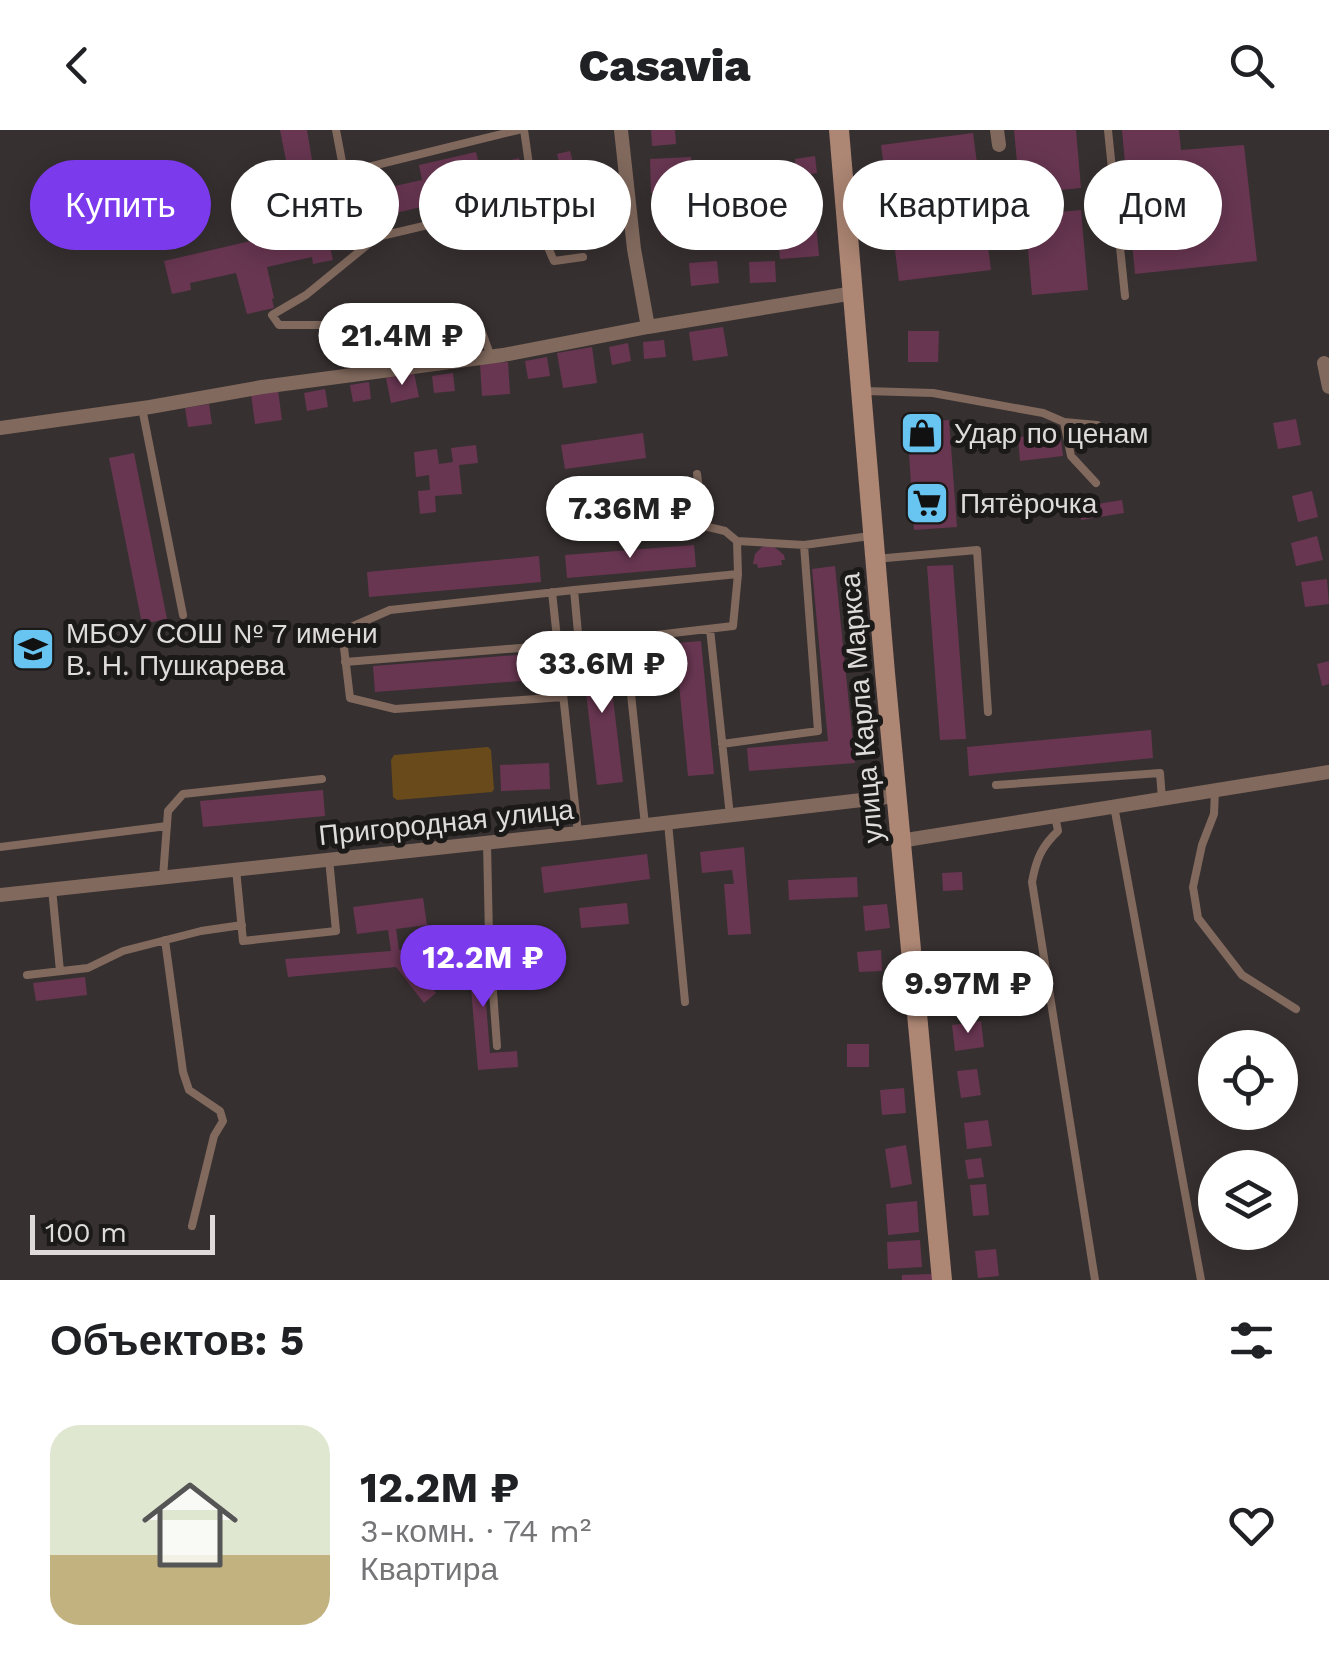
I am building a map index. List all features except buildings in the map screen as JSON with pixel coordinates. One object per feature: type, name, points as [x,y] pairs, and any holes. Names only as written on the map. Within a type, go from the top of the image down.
[{"type":"main road","name":"улица Карла Маркса","points":[[838,130],[942,1280]]},
{"type":"street","points":[[621,130],[634,249],[648,327]]},
{"type":"street","points":[[0,428],[492,357],[854,293]]},
{"type":"street","points":[[1324,363],[1329,387]]},
{"type":"street","points":[[900,841],[1329,772]]},
{"type":"street","name":"Пригородная улица","points":[[0,895],[896,796]]},
{"type":"lane","points":[[336,130],[342,160]]},
{"type":"lane","points":[[398,160],[521,130],[527,160]]},
{"type":"lane","points":[[1108,130],[1124,296]]},
{"type":"lane","points":[[419,227],[377,237],[306,295],[272,316],[279,325],[465,325],[482,332],[492,357]]},
{"type":"lane","points":[[549,250],[554,261],[583,256]]},
{"type":"lane","points":[[861,391],[933,393],[1097,426]]},
{"type":"lane","points":[[142,408],[183,615]]},
{"type":"lane","points":[[1064,422],[1071,456],[1096,483]]},
{"type":"lane","points":[[697,474],[704,526],[726,530],[737,541],[804,545],[873,536]]},
{"type":"lane","points":[[574,590],[579,644],[734,626],[737,541]]},
{"type":"lane","points":[[722,744],[818,730],[804,545]]},
{"type":"lane","points":[[875,559],[977,550],[988,712]]},
{"type":"lane","points":[[563,697],[395,709],[350,698],[342,630],[390,610],[738,574]]},
{"type":"lane","points":[[552,592],[578,834]]},
{"type":"lane","points":[[710,629],[730,816]]},
{"type":"lane","points":[[625,638],[645,826]]},
{"type":"lane","points":[[346,662],[557,645]]},
{"type":"lane","points":[[996,785],[1160,773],[1162,798]]},
{"type":"lane","points":[[163,877],[168,811],[183,794],[322,779]]},
{"type":"lane","points":[[1215,790],[1214,814],[1202,844],[1193,887],[1198,918],[1242,975],[1296,1009]]},
{"type":"lane","points":[[1114,806],[1201,1280]]},
{"type":"lane","points":[[1054,816],[1058,831],[1036,858],[1032,882],[1095,1280]]},
{"type":"lane","points":[[668,823],[685,1002]]},
{"type":"lane","points":[[0,847],[167,826]]},
{"type":"lane","points":[[487,843],[488,937],[497,1046]]},
{"type":"lane","points":[[236,869],[244,941],[336,931],[329,860]]},
{"type":"lane","points":[[52,889],[60,971]]},
{"type":"lane","points":[[27,975],[88,968],[123,951],[242,925]]},
{"type":"lane","points":[[165,940],[183,1072],[189,1090],[220,1112],[224,1121],[214,1136],[192,1226]]},
{"type":"shaded area","points":[[488,747],[492,792],[397,800],[393,797],[394,755]]},
{"type":"place","name":"Удар по ценам","points":[[922,433]]},
{"type":"place","name":"Пятёрочка","points":[[927,503]]},
{"type":"place","name":"МБОУ СОШ № 7 имени В. Н. Пушкарева","points":[[33,649]]}]
